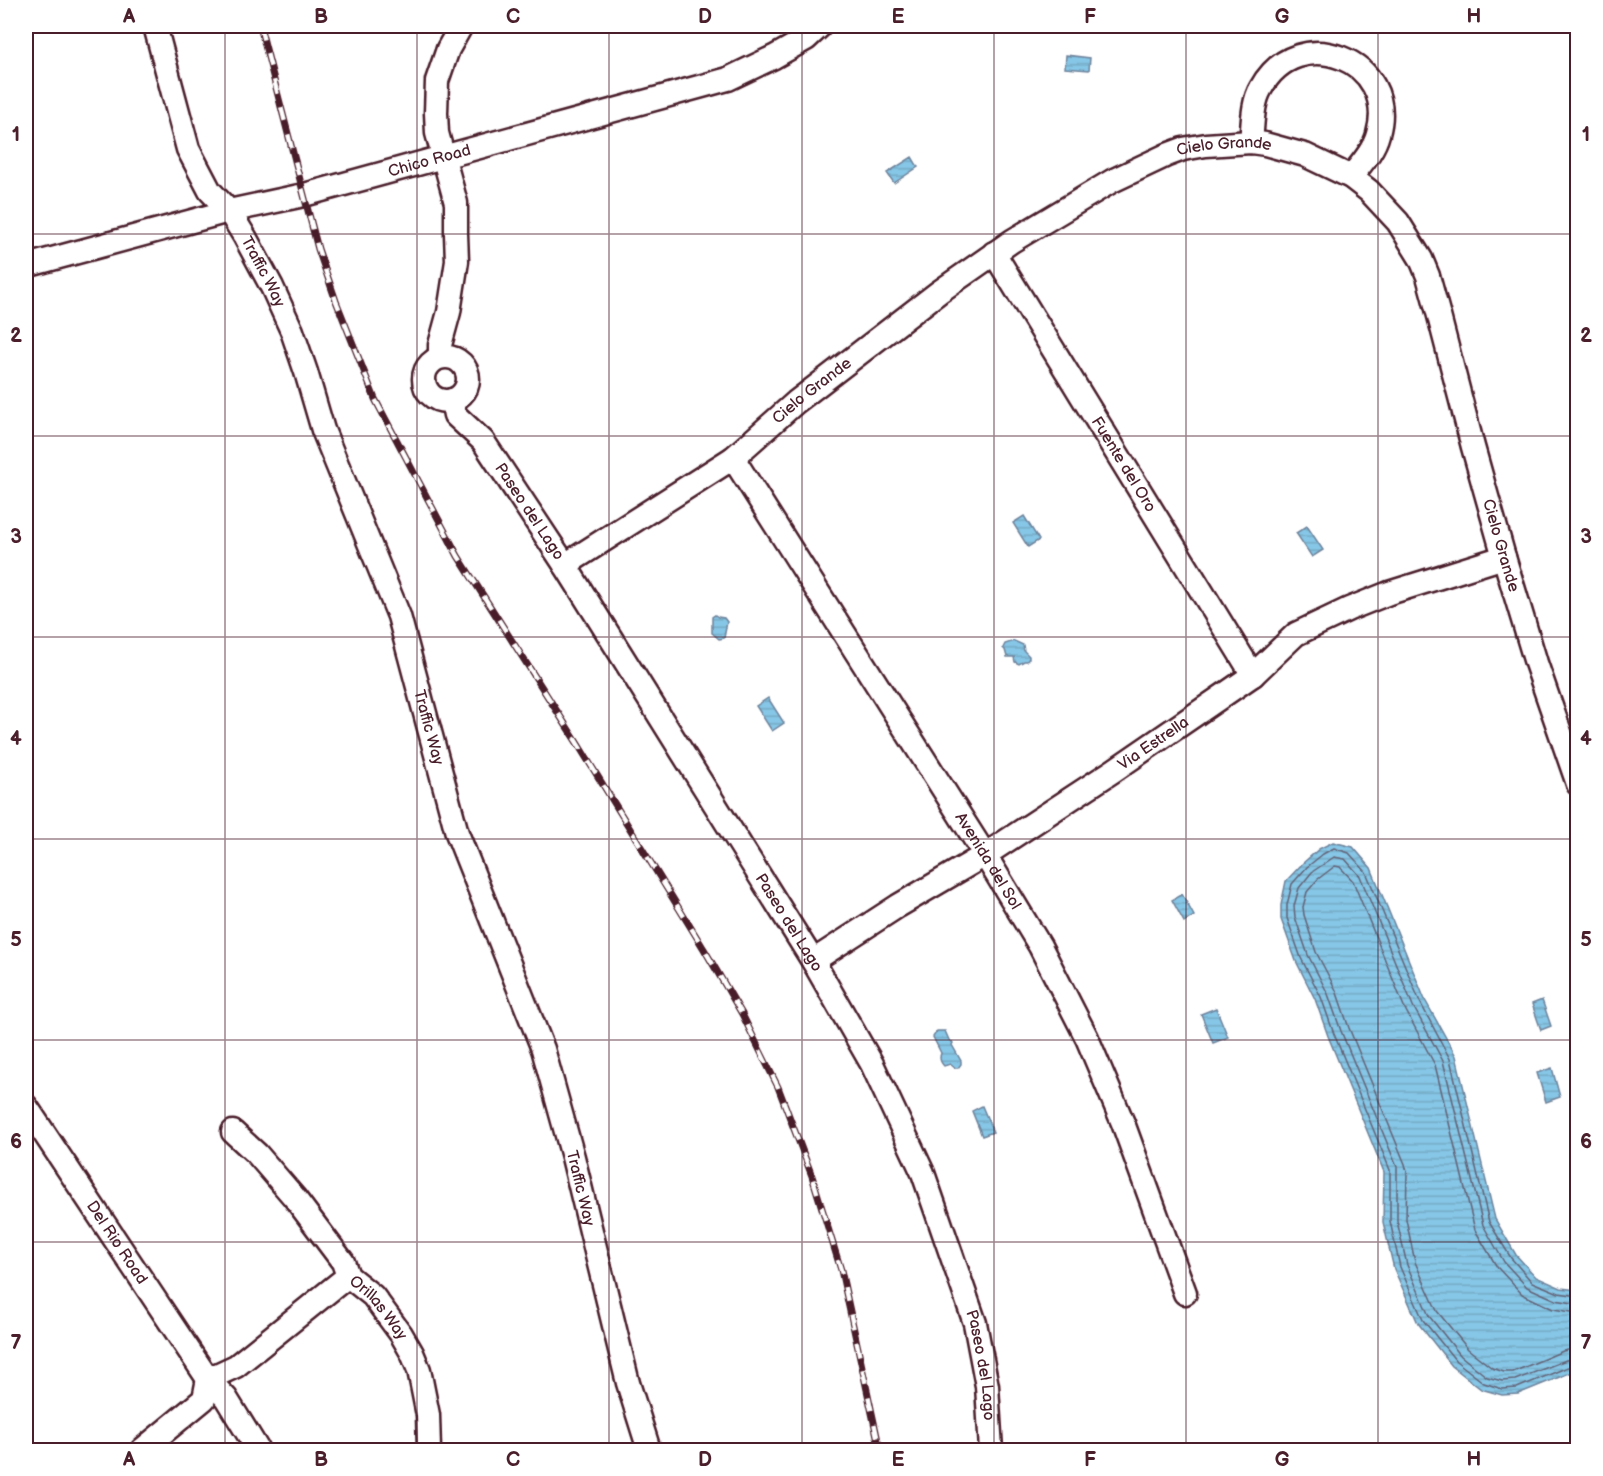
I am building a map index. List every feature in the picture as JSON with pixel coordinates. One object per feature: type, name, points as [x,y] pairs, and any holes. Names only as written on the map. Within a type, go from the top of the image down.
[{"type":"street","name":"Traffic Way","points":[[155,26],[188,149],[210,191],[229,211],[245,237],[292,331],[323,430],[399,616],[457,833],[543,1049],[573,1157],[628,1383],[649,1450]]},
{"type":"street","points":[[440,357],[440,345],[449,312],[457,261],[456,203],[437,133],[437,81],[448,50],[461,26]]},
{"type":"street","name":"Chico Road","points":[[26,266],[229,211],[304,195],[728,79],[806,39],[820,26]]},
{"type":"street","points":[[1251,142],[1256,100],[1268,76],[1280,64],[1311,52],[1328,53],[1344,58],[1366,74],[1375,88],[1380,104],[1381,120],[1378,136],[1370,153],[1352,177]]},
{"type":"street","name":"Cielo Grande","points":[[565,565],[733,458],[796,402],[939,292],[1012,241],[1112,181],[1167,154],[1206,145],[1251,142],[1265,144],[1305,154],[1352,177],[1369,191],[1398,222],[1421,259],[1428,276],[1504,557],[1536,663],[1578,784]]},
{"type":"street","name":"Fuente del Oro","points":[[994,253],[1253,675]]},
{"type":"street","points":[[440,357],[454,358],[465,367],[468,381],[457,397],[440,400],[431,394],[425,384],[425,373],[430,363],[440,357]]},
{"type":"street","name":"Paseo del Lago","points":[[457,397],[455,415],[483,441],[565,565],[813,961],[872,1064],[923,1173],[975,1323],[987,1386],[992,1450]]},
{"type":"street","name":"Avenida del Sol","points":[[733,458],[986,855],[1040,946],[1087,1038],[1123,1123],[1185,1293]]},
{"type":"street","name":"Via Estrella","points":[[813,961],[898,906],[986,855],[1113,771],[1253,675],[1296,634],[1348,609],[1389,593],[1504,557]]},
{"type":"street","name":"Del Rio Road","points":[[26,1107],[208,1379],[226,1398],[258,1450]]},
{"type":"street","name":"Orillas Way","points":[[233,1132],[257,1154],[294,1197],[343,1262],[348,1276],[373,1296],[401,1334],[412,1353],[418,1370],[429,1415],[429,1450]]},
{"type":"street","points":[[142,1450],[204,1400],[208,1379],[236,1366],[348,1276]]},
{"type":"water","points":[[1066,55],[1090,58],[1089,70],[1065,68]]},
{"type":"water","points":[[912,157],[918,167],[894,183],[887,173]]},
{"type":"water","points":[[1024,516],[1039,540],[1028,547],[1013,523]]},
{"type":"water","points":[[1307,526],[1323,550],[1312,557],[1296,533]]},
{"type":"water","points":[[715,615],[724,618],[727,622],[724,638],[719,639],[712,633],[712,617]]},
{"type":"water","points":[[1014,641],[1023,645],[1024,651],[1029,656],[1027,661],[1019,664],[1015,662],[1014,657],[1007,657],[1003,648],[1005,644]]},
{"type":"water","points":[[768,698],[784,723],[772,731],[756,706]]},
{"type":"water","points":[[1333,842],[1353,847],[1371,868],[1425,1000],[1456,1056],[1495,1219],[1516,1255],[1536,1277],[1561,1288],[1577,1290],[1577,1370],[1518,1394],[1502,1395],[1481,1389],[1452,1366],[1418,1323],[1394,1269],[1383,1222],[1384,1172],[1315,999],[1296,961],[1281,919],[1281,905],[1286,881],[1319,849]]},
{"type":"water","points":[[1182,894],[1194,916],[1184,922],[1172,900]]},
{"type":"water","points":[[1542,1000],[1551,1026],[1541,1030],[1532,1004]]},
{"type":"water","points":[[1216,1008],[1228,1037],[1213,1043],[1201,1014]]},
{"type":"water","points":[[937,1031],[945,1031],[953,1043],[961,1061],[958,1068],[950,1064],[944,1066],[942,1063],[941,1053],[933,1037]]},
{"type":"water","points":[[1552,1068],[1560,1097],[1546,1102],[1537,1073]]},
{"type":"water","points":[[982,1106],[993,1132],[982,1136],[972,1111]]},
{"type":"railway","points":[[260,26],[318,249],[375,399],[458,556],[576,741],[704,949],[742,1014],[778,1087],[812,1176],[841,1270],[880,1450]]}]
